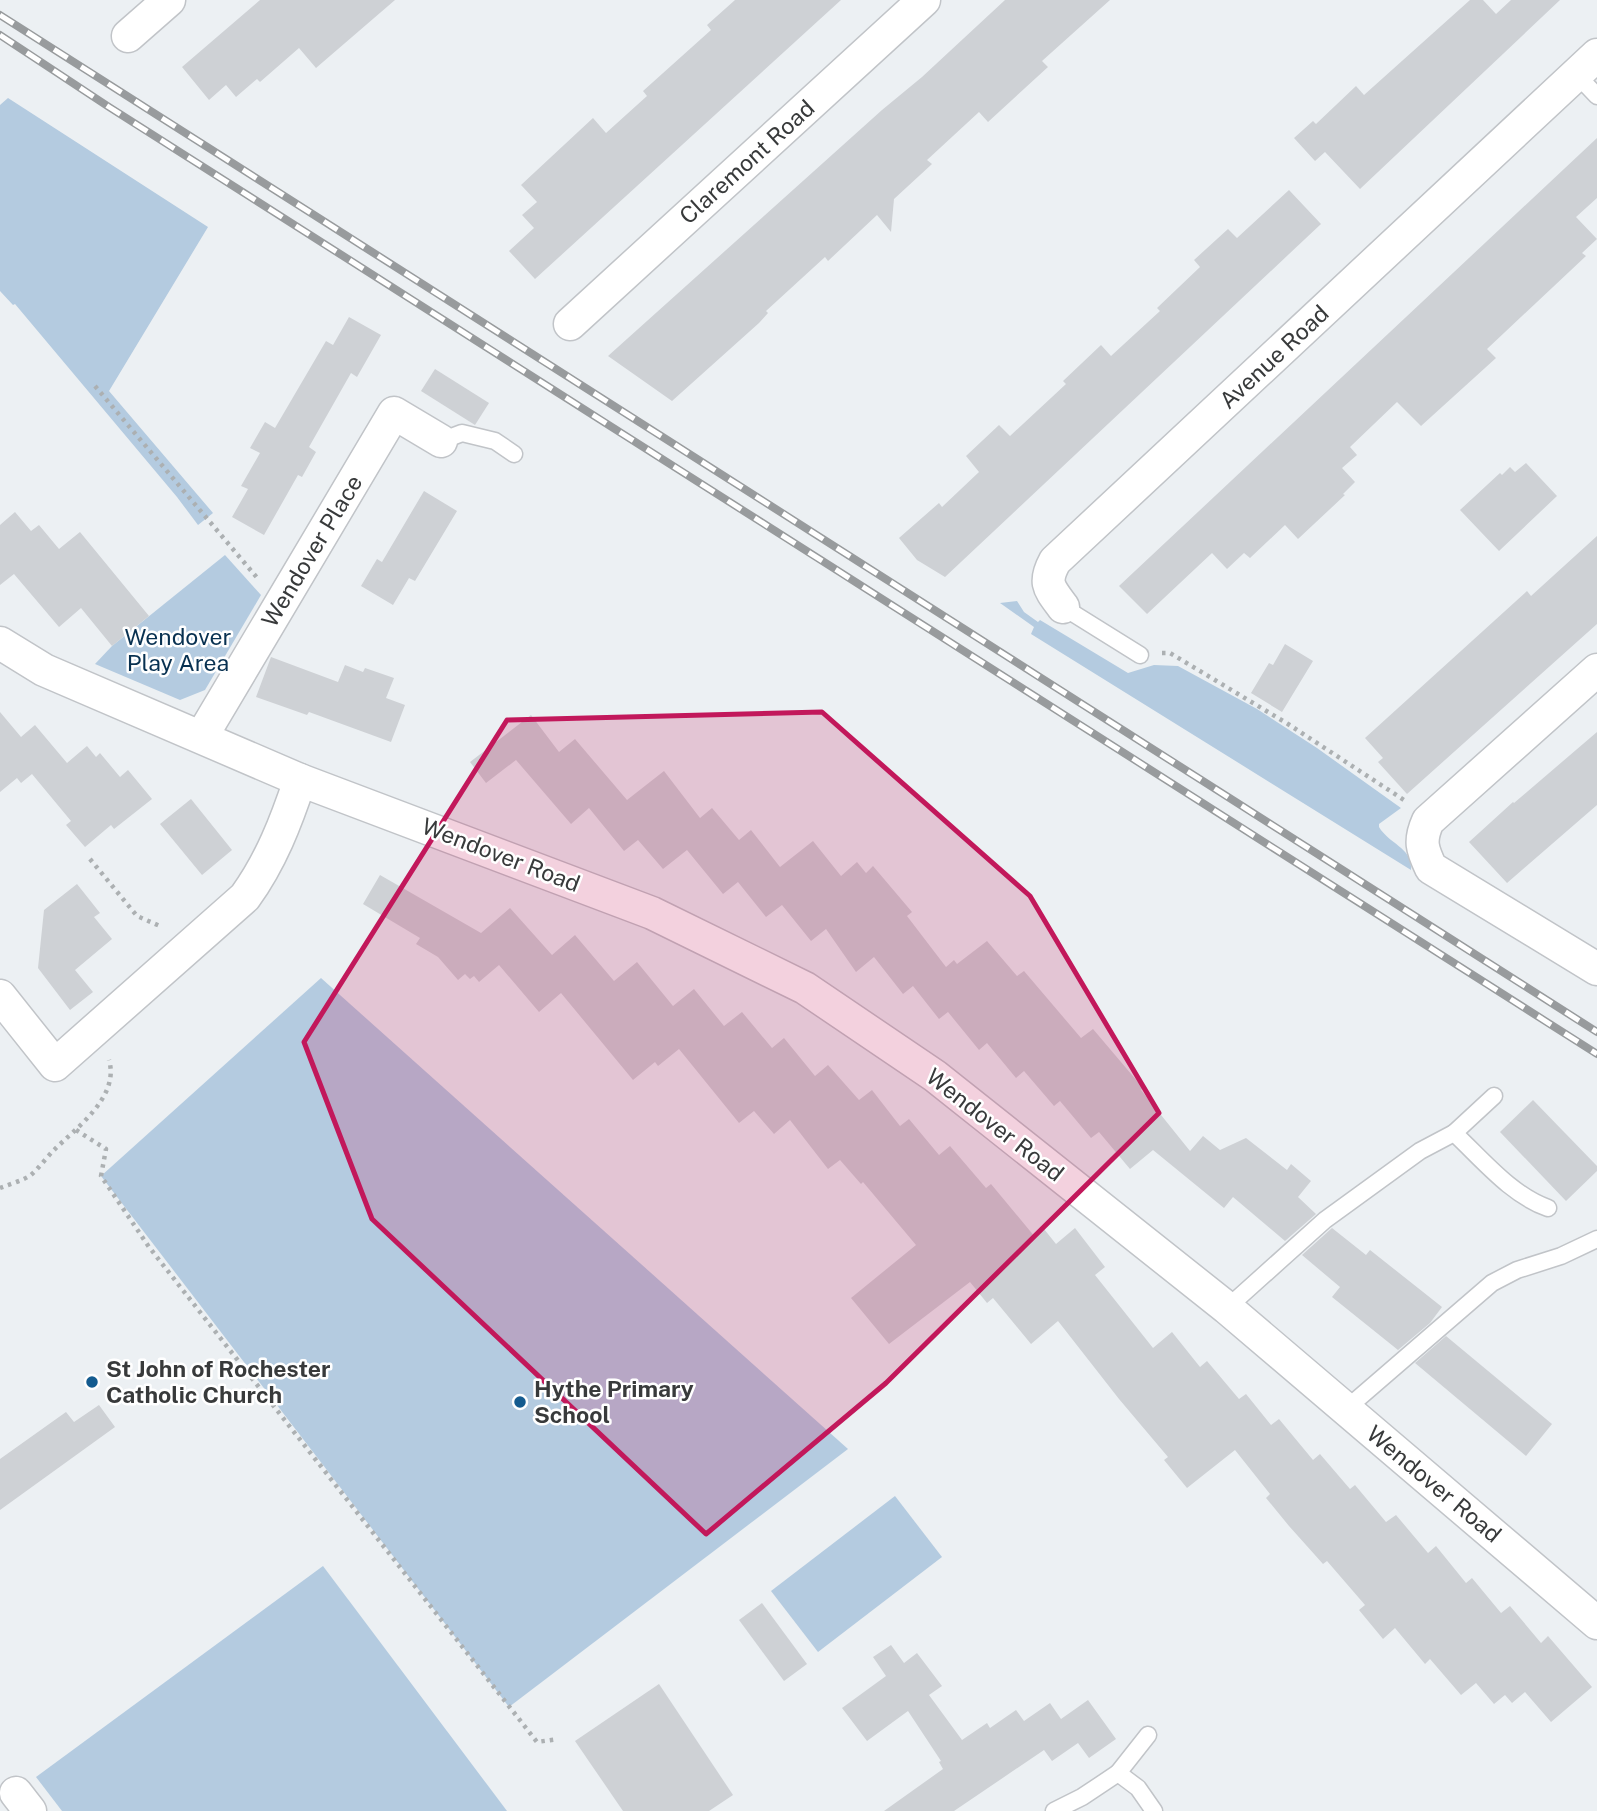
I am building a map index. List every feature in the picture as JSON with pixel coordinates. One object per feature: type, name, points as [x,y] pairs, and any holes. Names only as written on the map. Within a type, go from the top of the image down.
[{"type":"street","points":[[128,36],[169,0]]},
{"type":"street","name":"Claremont Road","points":[[570,324],[924,0]]},
{"type":"street","name":"Avenue Road","points":[[1063,607],[1050,589],[1047,576],[1055,561],[1590,75]]},
{"type":"street","name":"Wendover Place","points":[[202,736],[394,413],[441,441]]},
{"type":"street","name":"Wendover Road","points":[[0,643],[44,670],[300,780],[652,913],[804,988],[935,1076],[1227,1308],[1597,1623]]},
{"type":"street","points":[[1597,670],[1425,829],[1424,854],[1431,868],[1597,969]]},
{"type":"street","points":[[0,996],[55,1065],[245,897],[263,872],[285,825],[300,780]]},
{"type":"lane","points":[[441,441],[462,433],[495,441],[514,454]]},
{"type":"lane","name":"Avenue Road","points":[[1063,607],[1140,655]]},
{"type":"lane","points":[[1227,1308],[1325,1220],[1420,1151],[1454,1133],[1494,1096]]},
{"type":"lane","points":[[1454,1133],[1518,1192],[1534,1203],[1548,1208]]},
{"type":"lane","points":[[1346,1409],[1492,1283],[1517,1270],[1561,1256],[1597,1239]]},
{"type":"lane","points":[[1054,1811],[1082,1797],[1118,1773],[1149,1735]]},
{"type":"lane","points":[[1118,1773],[1139,1788],[1154,1811]]},
{"type":"path","points":[[94,386],[280,604]]},
{"type":"path","points":[[1140,655],[1170,653],[1300,731],[1403,799],[1425,829]]},
{"type":"path","points":[[90,859],[137,916],[160,925],[183,951]]},
{"type":"path","points":[[0,1188],[30,1175],[76,1130],[102,1098],[109,1084],[111,1066],[99,1026]]},
{"type":"path","points":[[76,1130],[106,1149],[101,1176],[149,1247],[537,1742],[558,1739]]},
{"type":"highlighted area","points":[[822,712],[1030,896],[1159,1113],[886,1383],[706,1534],[372,1219],[304,1042],[507,720]]},
{"type":"green space","points":[[8,98],[208,227],[109,391],[213,513],[198,525],[15,304],[0,291],[0,105]]},
{"type":"green space","name":"Wendover Play Area","points":[[225,555],[261,595],[205,690],[180,700],[95,664],[112,646]]},
{"type":"green space","points":[[1017,601],[1024,612],[1038,622],[1040,620],[1128,673],[1154,665],[1178,666],[1257,709],[1317,748],[1401,808],[1379,824],[1379,827],[1408,856],[1411,870],[1031,634],[1034,627],[1000,603]]},
{"type":"green space","points":[[321,978],[848,1449],[509,1707],[101,1176]]},
{"type":"green space","points":[[895,1496],[942,1557],[818,1652],[771,1591]]},
{"type":"green space","points":[[323,1566],[507,1811],[62,1811],[36,1777]]},
{"type":"building","points":[[260,0],[395,0],[316,68],[299,48],[260,82],[257,79],[236,97],[226,85],[209,100],[182,67]]},
{"type":"building","points":[[735,0],[841,0],[535,279],[509,251],[534,228],[522,215],[537,202],[521,185],[593,118],[606,133],[647,96],[643,91],[711,30],[707,25]]},
{"type":"building","points":[[1005,0],[1110,0],[1042,61],[1048,67],[988,122],[979,112],[927,160],[932,164],[894,199],[891,232],[877,215],[828,261],[825,257],[766,311],[768,313],[759,323],[672,401],[608,356],[922,77]]},
{"type":"building","points":[[1470,0],[1483,0],[1496,14],[1511,0],[1560,0],[1360,189],[1325,152],[1315,161],[1294,138],[1313,121],[1316,124],[1356,86],[1364,95]]},
{"type":"building","points":[[1597,138],[1597,198],[1576,217],[1597,239],[1582,253],[1586,256],[1487,349],[1496,358],[1421,426],[1397,402],[1350,447],[1357,455],[1342,468],[1355,482],[1343,494],[1345,495],[1298,539],[1285,525],[1250,558],[1244,553],[1227,569],[1212,553],[1147,614],[1119,586]]},
{"type":"building","points":[[1289,190],[1321,224],[945,577],[917,560],[899,538],[939,503],[942,507],[979,472],[966,456],[999,425],[1010,436],[1066,384],[1063,381],[1101,345],[1111,356],[1160,311],[1157,308],[1200,267],[1194,260],[1228,229],[1237,238]]},
{"type":"building","points":[[349,317],[381,335],[357,377],[351,373],[309,447],[316,452],[302,477],[298,475],[264,535],[232,517],[248,489],[241,486],[260,453],[250,448],[265,422],[275,428],[326,341],[333,345]]},
{"type":"building","points":[[435,369],[489,403],[475,425],[421,391]]},
{"type":"building","points":[[1526,463],[1557,496],[1499,551],[1460,510],[1500,473],[1502,475],[1510,467],[1515,472]]},
{"type":"building","points":[[424,491],[457,511],[415,581],[409,578],[393,605],[361,586],[377,559],[382,562]]},
{"type":"building","points":[[15,512],[31,531],[39,525],[59,549],[80,532],[149,616],[112,646],[81,608],[59,627],[14,574],[0,585],[0,525]]},
{"type":"building","points":[[1597,536],[1597,624],[1407,794],[1378,762],[1383,758],[1365,738],[1527,591],[1531,596]]},
{"type":"building","points":[[1285,644],[1313,661],[1282,712],[1251,693],[1269,663],[1273,665]]},
{"type":"building","points":[[271,657],[338,682],[345,665],[363,672],[365,668],[394,678],[386,698],[405,705],[391,742],[309,712],[307,715],[256,697]]},
{"type":"building","points":[[0,712],[21,737],[35,725],[67,763],[87,746],[96,757],[100,753],[120,777],[128,770],[152,799],[114,829],[111,825],[85,847],[66,825],[71,821],[32,774],[21,783],[17,778],[0,792]]},
{"type":"building","points":[[531,715],[559,752],[575,739],[627,800],[664,771],[700,818],[712,808],[739,840],[751,830],[780,867],[813,841],[841,876],[857,862],[866,873],[873,866],[912,912],[907,916],[946,967],[954,960],[957,964],[987,941],[1017,976],[1024,971],[1081,1038],[1093,1029],[1143,1088],[1141,1090],[1190,1151],[1203,1136],[1220,1150],[1246,1138],[1287,1170],[1291,1164],[1311,1181],[1298,1197],[1316,1214],[1285,1241],[1233,1197],[1224,1208],[1153,1150],[1130,1169],[1099,1132],[1091,1138],[1060,1101],[1054,1106],[1024,1071],[1016,1078],[987,1043],[979,1050],[948,1012],[939,1019],[913,986],[903,994],[874,957],[856,972],[826,929],[811,941],[782,905],[766,917],[738,882],[723,894],[687,850],[663,869],[638,840],[624,851],[589,808],[571,824],[516,760],[486,783],[470,762]]},
{"type":"building","points":[[1597,732],[1597,805],[1507,883],[1469,842]]},
{"type":"building","points":[[191,799],[232,850],[202,875],[160,824]]},
{"type":"building","points":[[380,875],[481,933],[510,908],[552,955],[575,935],[614,981],[637,962],[673,1006],[694,989],[724,1026],[742,1012],[772,1048],[784,1038],[815,1076],[828,1065],[859,1100],[872,1090],[900,1126],[909,1119],[939,1155],[950,1146],[986,1188],[991,1184],[1035,1237],[1044,1229],[1056,1244],[1075,1228],[1105,1267],[1095,1275],[1153,1348],[1172,1332],[1200,1367],[1207,1361],[1239,1399],[1246,1394],[1271,1425],[1279,1419],[1313,1460],[1320,1454],[1350,1489],[1355,1485],[1386,1522],[1396,1515],[1428,1553],[1436,1546],[1466,1583],[1472,1578],[1501,1613],[1510,1606],[1541,1643],[1548,1636],[1592,1687],[1551,1722],[1525,1692],[1512,1703],[1505,1695],[1494,1704],[1476,1683],[1461,1695],[1430,1659],[1425,1664],[1395,1628],[1383,1639],[1359,1610],[1365,1605],[1327,1561],[1323,1564],[1289,1526],[1266,1498],[1270,1494],[1235,1450],[1187,1488],[1164,1460],[1168,1457],[1058,1321],[1031,1344],[993,1298],[987,1303],[970,1282],[889,1344],[851,1298],[916,1245],[863,1182],[861,1184],[840,1160],[828,1169],[790,1120],[774,1134],[754,1111],[739,1123],[679,1049],[658,1066],[655,1062],[633,1080],[561,993],[539,1012],[499,965],[479,982],[474,976],[470,979],[465,974],[458,980],[438,957],[416,944],[420,938],[363,904]]},
{"type":"building","points":[[77,884],[100,913],[94,917],[112,939],[75,970],[93,992],[70,1010],[38,968],[44,910]]},
{"type":"building","points":[[1533,1100],[1597,1166],[1597,1171],[1566,1201],[1500,1132]]},
{"type":"building","points":[[1332,1228],[1366,1255],[1370,1250],[1442,1307],[1430,1323],[1398,1350],[1332,1297],[1340,1287],[1302,1255]]},
{"type":"building","points":[[1446,1336],[1552,1424],[1526,1456],[1415,1363]]},
{"type":"building","points":[[99,1405],[115,1427],[0,1510],[0,1459],[66,1412],[74,1422]]},
{"type":"building","points":[[762,1603],[807,1664],[784,1681],[739,1620]]},
{"type":"building","points":[[891,1645],[904,1663],[917,1653],[942,1686],[929,1695],[962,1740],[987,1723],[990,1728],[1016,1710],[1024,1721],[1050,1703],[1061,1719],[1088,1700],[1116,1739],[1089,1758],[1078,1743],[1052,1761],[1044,1750],[954,1811],[884,1811],[943,1769],[939,1762],[941,1761],[908,1711],[867,1741],[842,1708],[886,1676],[873,1657]]},
{"type":"building","points":[[659,1684],[733,1795],[709,1811],[623,1811],[575,1741]]},
{"type":"railway","points":[[0,15],[1597,1032]]},
{"type":"railway","points":[[0,35],[1597,1054]]},
{"type":"place","name":"St John of Rochester Catholic Church","points":[[92,1382]]},
{"type":"place","name":"Hythe Primary School","points":[[520,1402]]}]
